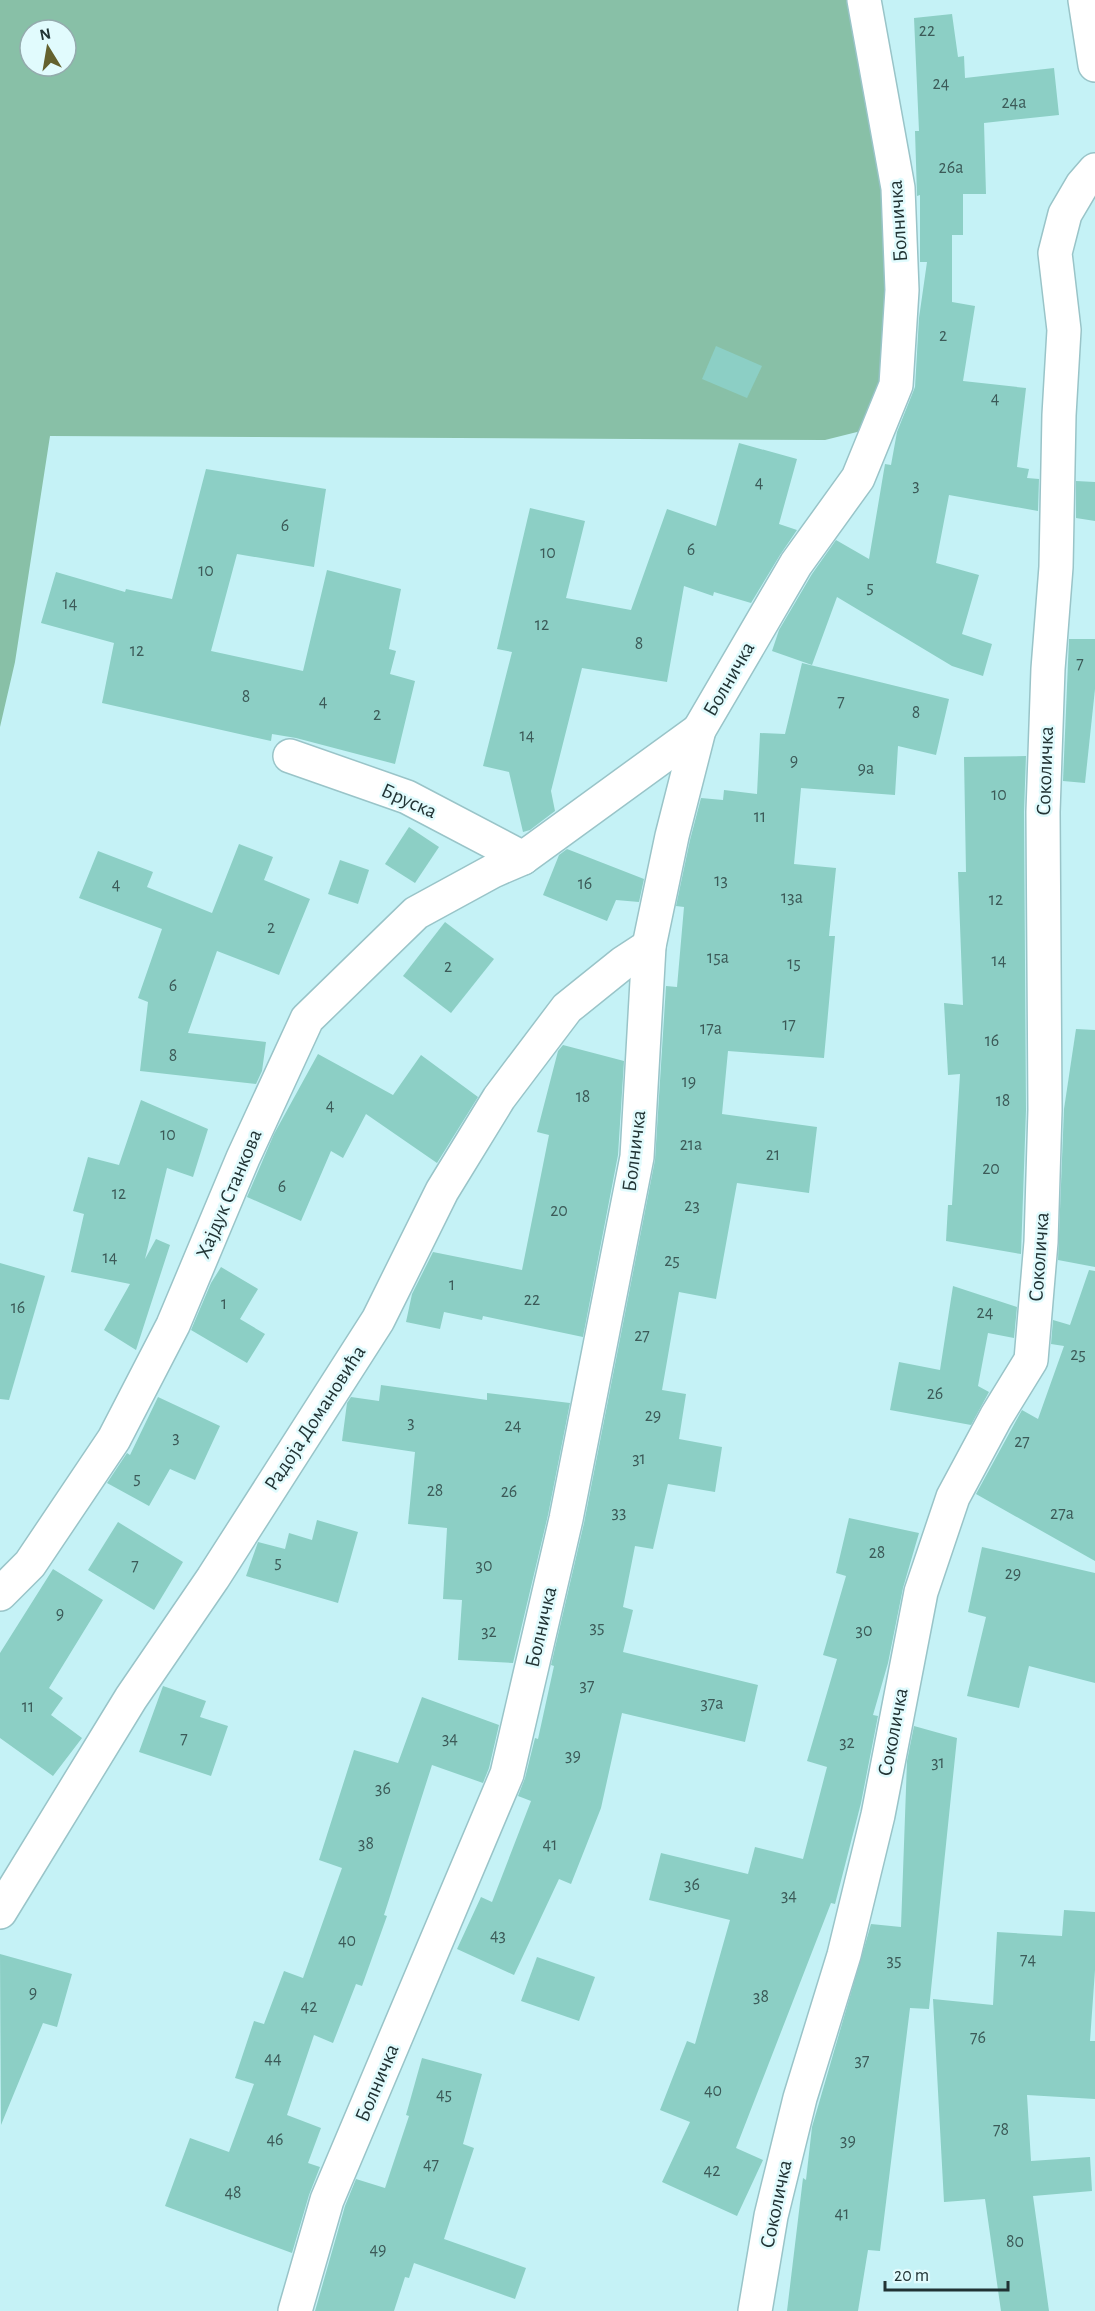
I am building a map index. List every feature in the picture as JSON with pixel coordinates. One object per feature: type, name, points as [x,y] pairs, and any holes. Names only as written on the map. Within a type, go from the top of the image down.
[{"type":"street","name":"Болничка","points":[[295,2311],[327,2200],[507,1774],[566,1519],[637,1157],[649,946],[672,836],[699,730],[796,564],[858,478],[896,385],[902,290],[898,188],[864,0]]},
{"type":"street","points":[[1085,0],[1095,65]]},
{"type":"street","name":"Соколичка","points":[[755,2311],[774,2205],[800,2098],[844,1955],[878,1815],[921,1592],[953,1497],[1030,1360],[1041,1242],[1045,1110],[1043,812],[1048,669],[1056,567],[1059,415],[1064,330],[1055,253],[1065,214],[1082,185],[1095,170]]},
{"type":"street","name":"Хајдук Станкова","points":[[0,1594],[30,1564],[114,1439],[173,1324],[243,1158],[307,1019],[416,913],[493,871],[523,858],[699,730]]},
{"type":"street","name":"Бруска","points":[[290,756],[407,797],[523,858]]},
{"type":"street","name":"Радоја Домановића","points":[[0,1912],[132,1698],[213,1578],[378,1320],[442,1191],[499,1098],[567,1008],[623,963],[649,946]]},
{"type":"green space","points":[[0,0],[864,0],[898,188],[881,426],[825,440],[50,436],[15,662],[0,727]]},
{"type":"building","points":[[952,14],[958,57],[964,56],[965,78],[1054,68],[1059,115],[984,123],[986,194],[963,194],[963,235],[952,235],[952,302],[975,306],[963,381],[1026,388],[1017,467],[1029,469],[1027,478],[1039,479],[1038,511],[949,495],[936,563],[979,575],[962,634],[992,644],[983,676],[952,666],[837,597],[812,665],[772,651],[779,630],[812,574],[836,540],[869,559],[885,464],[891,465],[897,432],[915,387],[919,318],[927,262],[920,262],[920,195],[917,196],[915,131],[919,131],[914,18]]},
{"type":"building","points":[[716,346],[762,366],[747,398],[702,379]]},
{"type":"building","points":[[739,443],[797,459],[779,524],[797,530],[751,603],[714,592],[713,596],[684,586],[667,682],[582,668],[551,791],[555,811],[530,830],[523,832],[509,772],[483,766],[512,652],[497,649],[530,508],[585,521],[566,598],[631,610],[667,509],[716,526]]},
{"type":"building","points":[[206,469],[326,489],[314,567],[237,554],[211,651],[303,671],[327,570],[401,589],[389,649],[396,651],[390,674],[415,681],[395,764],[296,738],[272,734],[271,741],[102,703],[114,643],[41,623],[56,572],[125,592],[126,589],[172,599]]},
{"type":"building","points":[[1076,481],[1095,482],[1095,521],[1076,518]]},
{"type":"building","points":[[1069,639],[1095,639],[1095,689],[1085,783],[1063,781]]},
{"type":"building","points":[[802,663],[949,699],[936,755],[898,746],[895,795],[801,788],[794,864],[836,868],[829,936],[835,936],[824,1058],[728,1051],[722,1114],[817,1127],[809,1193],[737,1183],[716,1299],[679,1292],[662,1390],[686,1394],[679,1439],[722,1447],[715,1492],[668,1484],[653,1549],[635,1546],[623,1607],[633,1610],[623,1652],[758,1685],[745,1742],[622,1713],[601,1808],[571,1884],[559,1879],[514,1975],[457,1949],[481,1897],[492,1902],[531,1801],[518,1796],[535,1738],[538,1739],[554,1666],[551,1665],[584,1523],[655,1160],[666,986],[677,987],[684,907],[676,906],[690,840],[701,798],[723,800],[724,790],[757,794],[760,733],[785,734]]},
{"type":"building","points":[[1026,756],[1024,812],[1026,1110],[1021,1254],[946,1241],[948,1205],[952,1205],[960,1074],[948,1075],[944,1003],[963,1005],[958,872],[966,872],[964,757]]},
{"type":"building","points":[[409,827],[439,847],[415,883],[385,864]]},
{"type":"building","points":[[239,844],[273,857],[264,880],[310,899],[279,975],[217,951],[188,1033],[266,1042],[262,1071],[256,1084],[140,1071],[148,1002],[138,998],[162,929],[79,898],[98,851],[153,872],[147,887],[212,913]]},
{"type":"building","points":[[567,849],[644,879],[639,902],[616,900],[607,921],[543,895],[559,855]]},
{"type":"building","points":[[340,860],[369,870],[358,904],[328,894]]},
{"type":"building","points":[[445,922],[494,959],[451,1013],[403,976]]},
{"type":"building","points":[[1076,1029],[1095,1030],[1095,1267],[1058,1260],[1064,1109]]},
{"type":"building","points":[[563,1045],[624,1061],[618,1155],[583,1337],[483,1316],[482,1320],[444,1312],[440,1329],[406,1322],[412,1294],[433,1252],[522,1270],[549,1135],[537,1132],[558,1051]]},
{"type":"building","points":[[318,1054],[393,1095],[421,1055],[478,1097],[437,1163],[366,1114],[343,1158],[331,1151],[301,1221],[247,1197],[274,1134]]},
{"type":"building","points":[[141,1100],[208,1129],[193,1177],[167,1168],[145,1259],[156,1239],[170,1245],[136,1350],[104,1330],[130,1284],[71,1272],[84,1214],[73,1211],[88,1157],[119,1165]]},
{"type":"building","points":[[0,1263],[45,1276],[9,1400],[0,1399]]},
{"type":"building","points":[[221,1267],[258,1289],[240,1319],[265,1334],[247,1363],[191,1330],[211,1283]]},
{"type":"building","points":[[1089,1270],[1095,1271],[1095,1561],[976,1494],[1022,1410],[1038,1419],[1064,1346],[1051,1344],[1053,1320],[1070,1325]]},
{"type":"building","points":[[953,1286],[1017,1307],[1014,1338],[988,1333],[978,1386],[989,1392],[971,1425],[890,1410],[899,1362],[940,1370]]},
{"type":"building","points":[[381,1385],[487,1400],[487,1393],[570,1403],[548,1515],[513,1663],[458,1660],[462,1600],[443,1599],[447,1528],[408,1524],[415,1452],[342,1441],[347,1403],[351,1397],[379,1401]]},
{"type":"building","points":[[158,1397],[220,1426],[195,1480],[170,1469],[149,1506],[107,1483],[127,1453],[130,1455]]},
{"type":"building","points":[[849,1518],[919,1533],[903,1588],[888,1663],[873,1715],[878,1716],[861,1803],[835,1904],[831,1903],[736,2148],[763,2160],[737,2216],[662,2182],[690,2122],[660,2110],[687,2041],[695,2044],[730,1920],[649,1900],[661,1853],[748,1874],[755,1847],[803,1859],[827,1767],[807,1761],[837,1659],[823,1655],[846,1576],[836,1573]]},
{"type":"building","points":[[317,1520],[358,1532],[338,1603],[246,1576],[258,1542],[285,1549],[289,1533],[312,1540]]},
{"type":"building","points":[[118,1522],[183,1562],[154,1610],[88,1570]]},
{"type":"building","points":[[982,1547],[1095,1573],[1095,1683],[1029,1666],[1019,1708],[967,1696],[986,1617],[968,1612]]},
{"type":"building","points":[[53,1569],[103,1600],[49,1688],[63,1698],[51,1715],[82,1738],[53,1776],[0,1738],[0,1653]]},
{"type":"building","points":[[163,1686],[206,1701],[200,1717],[228,1726],[211,1776],[139,1752]]},
{"type":"building","points":[[422,1697],[499,1725],[489,1768],[483,1783],[432,1765],[384,1915],[387,1916],[362,1986],[356,1984],[333,2043],[314,2035],[287,2115],[321,2128],[308,2163],[320,2167],[292,2253],[165,2206],[190,2138],[229,2152],[254,2084],[235,2078],[254,2021],[264,2024],[284,1971],[303,1978],[342,1868],[319,1860],[354,1750],[398,1763]]},
{"type":"building","points":[[914,1726],[957,1738],[929,2009],[910,2008],[880,2251],[868,2250],[858,2311],[787,2311],[803,2178],[806,2180],[812,2127],[871,1924],[901,1927],[907,1761]]},
{"type":"building","points":[[1064,1910],[1095,1912],[1095,1970],[1090,2041],[1095,2041],[1095,2099],[1027,2095],[1031,2161],[1090,2157],[1092,2191],[1033,2196],[1049,2311],[1001,2311],[985,2199],[944,2202],[933,1999],[993,2005],[997,1932],[1062,1936]]},
{"type":"building","points":[[0,1954],[72,1974],[57,2027],[43,2023],[1,2125]]},
{"type":"building","points":[[537,1957],[595,1977],[579,2021],[521,2001]]},
{"type":"building","points":[[422,2058],[482,2074],[463,2144],[474,2148],[444,2239],[526,2268],[515,2299],[414,2263],[409,2278],[405,2277],[394,2311],[315,2311],[345,2206],[356,2179],[385,2188],[409,2116],[406,2115]]}]
